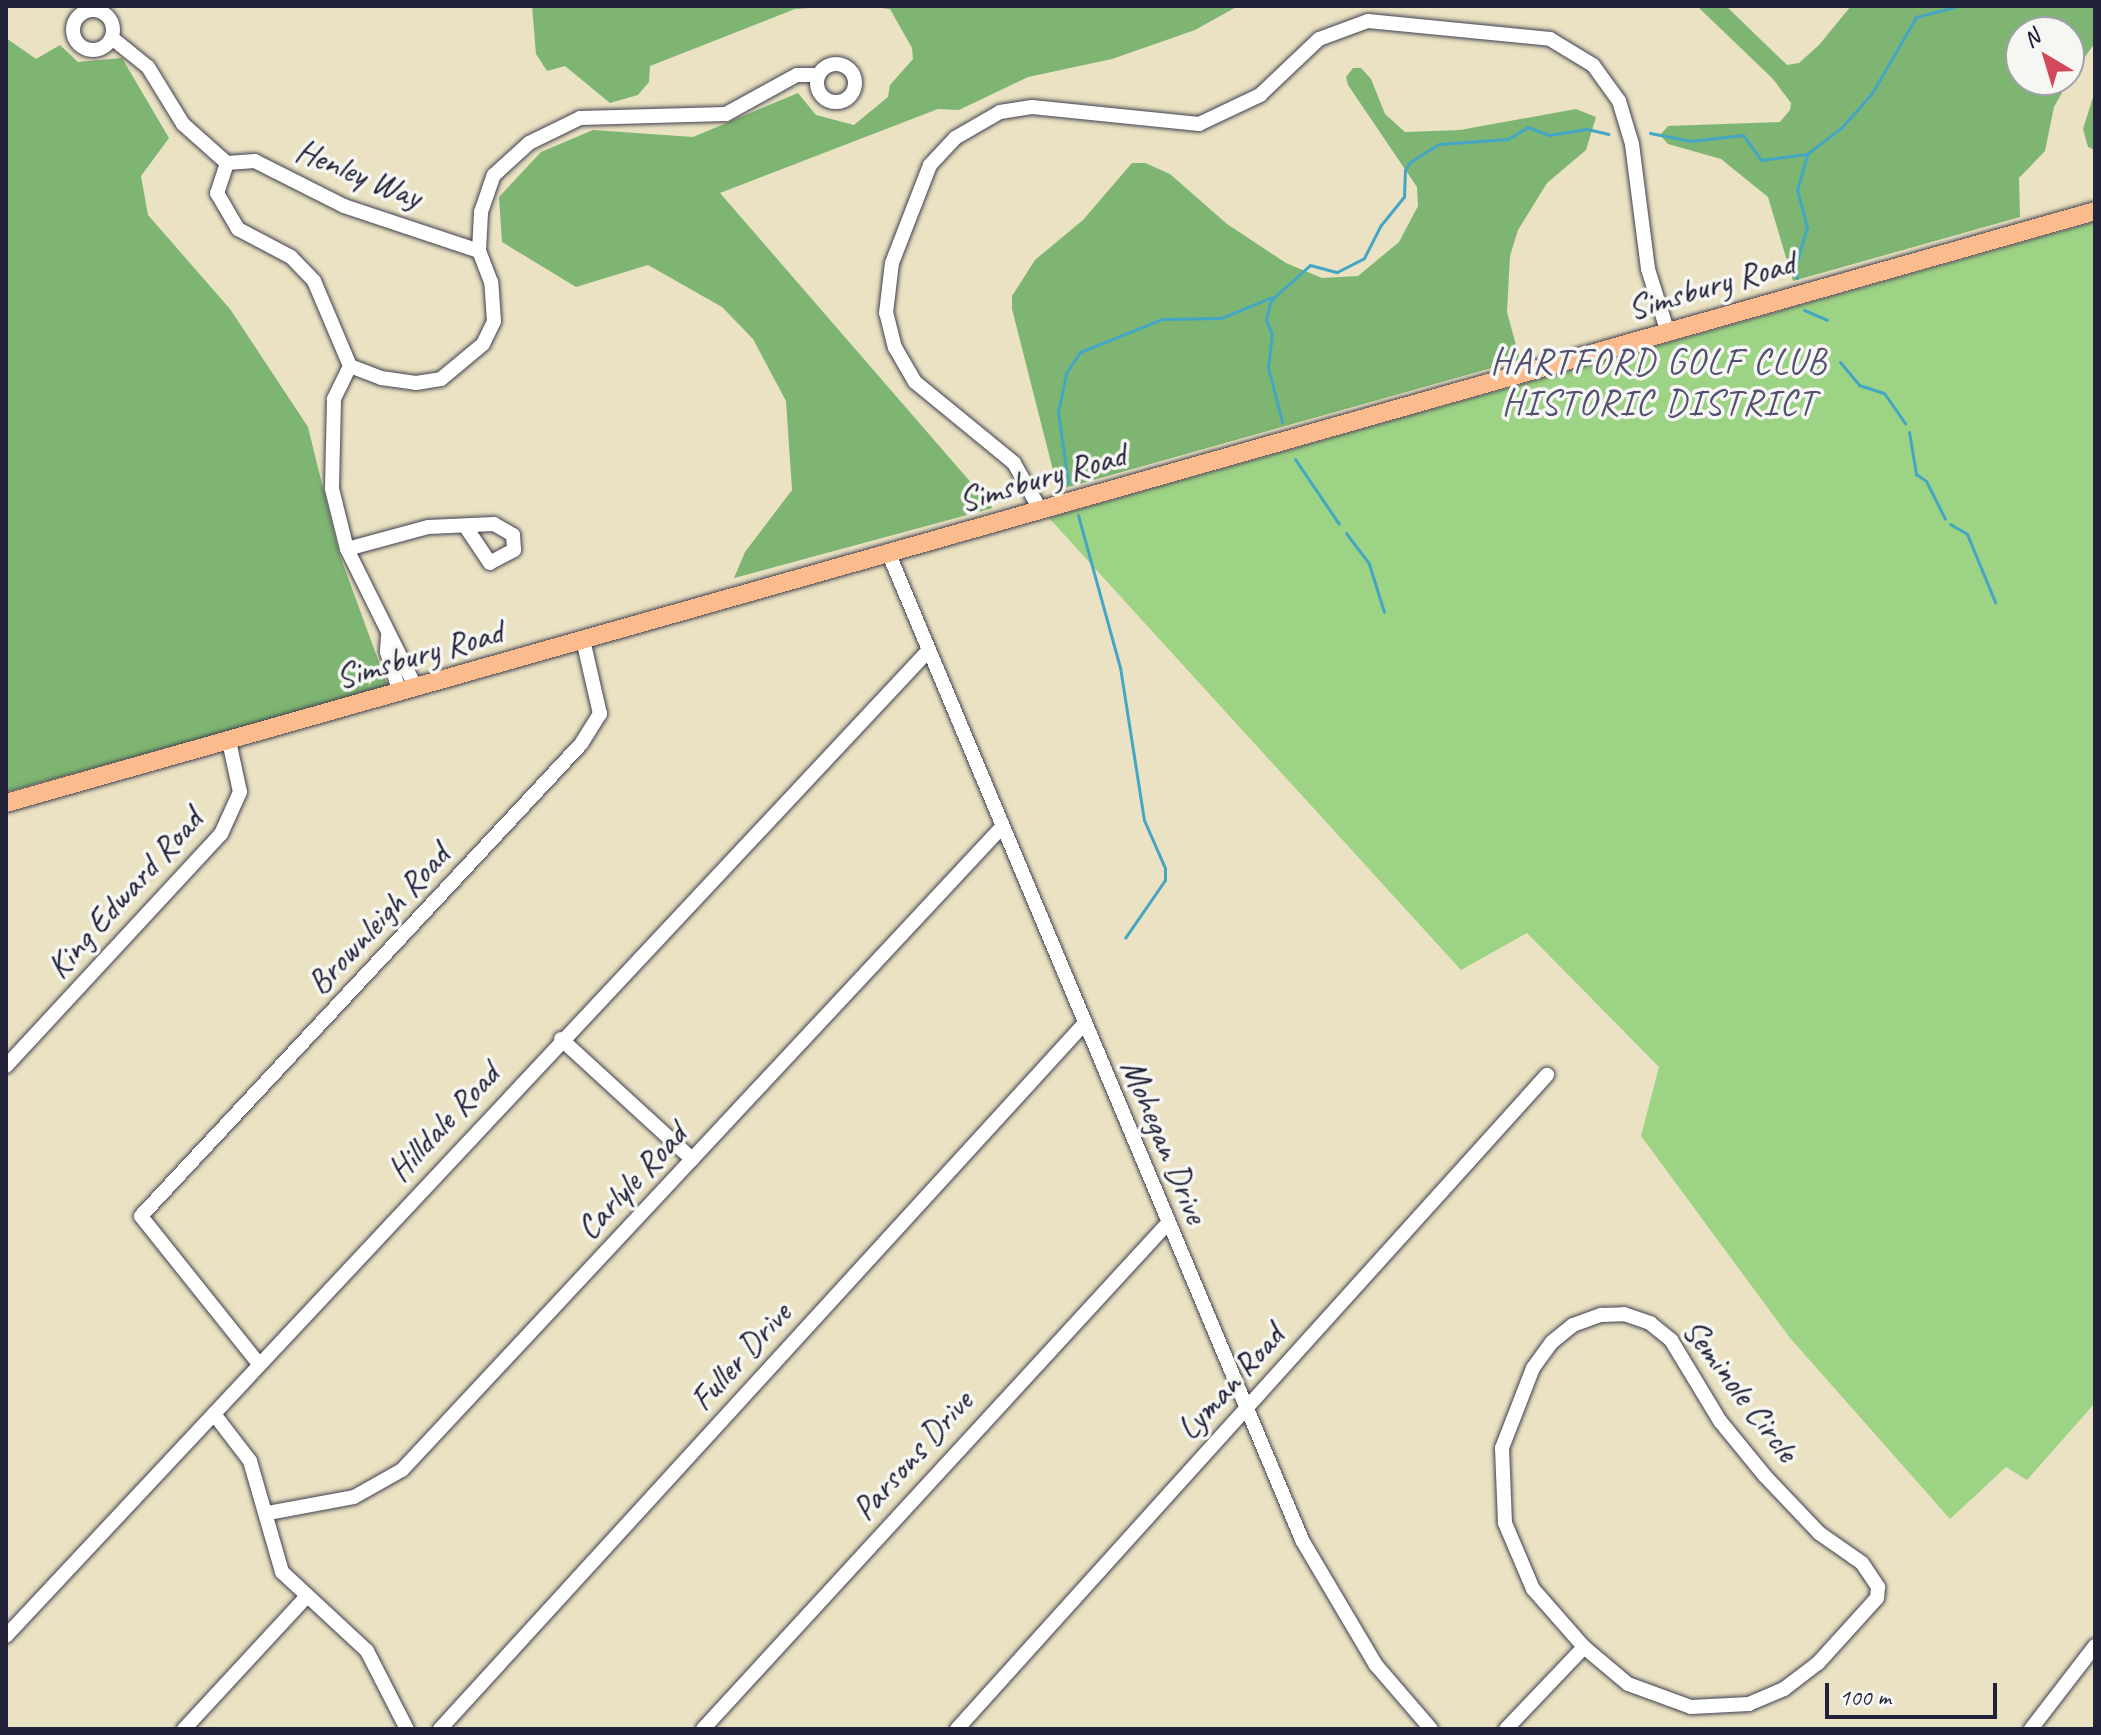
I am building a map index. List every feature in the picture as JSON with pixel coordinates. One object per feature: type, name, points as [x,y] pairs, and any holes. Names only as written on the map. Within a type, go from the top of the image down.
[{"type":"main road","name":"Simsbury Road","points":[[6,803],[2095,211]]},
{"type":"street","points":[[1041,511],[1014,463],[915,382],[895,348],[886,313],[892,263],[930,165],[955,138],[1000,112],[1032,107],[1199,124],[1260,95],[1308,47],[1352,24],[1387,19],[1535,34],[1584,57],[1619,101],[1632,144],[1648,269],[1667,330]]},
{"type":"street","points":[[112,38],[148,67],[183,124],[227,163],[217,193],[224,213],[238,229],[291,257],[314,281],[350,366],[381,378],[416,383],[441,379],[463,365],[483,344],[494,321],[491,282],[479,251],[481,212],[494,175],[529,143],[580,118],[726,114],[797,75],[818,75]]},
{"type":"street","name":"Henley Way","points":[[227,163],[255,161],[344,206],[479,251]]},
{"type":"street","points":[[350,366],[334,399],[330,437],[332,489],[347,549],[388,636],[398,647],[408,690]]},
{"type":"street","points":[[347,549],[428,527],[465,526]]},
{"type":"street","name":"Mohegan Drive","points":[[888,552],[927,652],[1245,1410],[1333,1599],[1376,1665],[1431,1729]]},
{"type":"street","name":"Brownleigh Road","points":[[259,1364],[141,1216],[581,744],[600,714],[583,640]]},
{"type":"street","name":"Hilldale Road","points":[[6,1636],[561,1039],[927,652]]},
{"type":"street","name":"King Edward Road","points":[[6,1066],[221,834],[237,807],[240,792],[229,741]]},
{"type":"street","name":"Carlyle Road","points":[[268,1513],[354,1497],[402,1470],[1001,828]]},
{"type":"street","name":"Fuller Drive","points":[[440,1729],[1084,1024]]},
{"type":"street","points":[[561,1039],[692,1159]]},
{"type":"street","name":"Lyman Road","points":[[957,1729],[1547,1075]]},
{"type":"street","name":"Parsons Drive","points":[[703,1729],[1167,1224]]},
{"type":"street","name":"Seminole Circle","points":[[1624,1314],[1650,1323],[1671,1340],[1720,1421],[1819,1533],[1862,1563],[1878,1587],[1877,1598],[1818,1663],[1784,1689],[1739,1706],[1717,1709],[1664,1700],[1628,1684],[1584,1647],[1533,1589],[1517,1560],[1505,1523],[1502,1448],[1517,1398],[1552,1342],[1587,1320],[1624,1314]]},
{"type":"street","points":[[214,1414],[250,1461],[268,1513],[282,1572],[367,1651],[407,1729]]},
{"type":"street","points":[[184,1729],[307,1596]]},
{"type":"street","points":[[2031,1729],[2095,1646]]},
{"type":"street","points":[[1506,1729],[1584,1647]]},
{"type":"green space","points":[[532,6],[837,6],[795,9],[650,66],[649,82],[638,95],[610,103],[565,66],[547,71],[536,54]]},
{"type":"green space","points":[[865,6],[1238,6],[1195,30],[1112,59],[1028,77],[959,110],[938,109],[720,193],[993,508],[734,578],[745,552],[792,490],[786,401],[753,339],[722,307],[648,265],[576,287],[502,242],[499,197],[541,152],[593,130],[693,137],[798,93],[816,115],[854,125],[888,97],[890,85],[913,59],[912,48],[890,9]]},
{"type":"green space","points":[[1697,6],[1726,6],[1787,65],[1799,63],[1819,45],[1851,6],[2095,6],[2095,43],[2085,57],[2085,16],[2005,16],[2005,96],[2060,96],[2054,107],[2045,151],[2019,178],[2020,217],[1793,281],[1768,197],[1721,159],[1668,144],[1660,135],[1668,126],[1780,122],[1790,110],[1791,103],[1773,79]]},
{"type":"green space","points":[[6,38],[36,59],[60,45],[78,62],[122,58],[169,138],[141,176],[148,215],[230,309],[308,427],[339,553],[388,687],[6,792]]},
{"type":"green space","points":[[1353,68],[1361,68],[1371,79],[1385,114],[1405,132],[1460,130],[1576,109],[1596,117],[1586,150],[1547,183],[1518,230],[1510,256],[1507,312],[1520,360],[1058,490],[1012,309],[1012,296],[1035,260],[1083,220],[1132,163],[1145,163],[1170,174],[1227,224],[1286,263],[1322,278],[1358,276],[1399,242],[1418,206],[1417,187],[1348,85],[1346,77]]},
{"type":"green space","points":[[2095,91],[2095,150],[2088,147],[2083,129]]},
{"type":"green space","points":[[2095,222],[2095,1403],[2027,1480],[2006,1467],[1950,1519],[1790,1338],[1641,1136],[1659,1067],[1527,933],[1461,970],[1049,518]]},
{"type":"waterway","points":[[1650,133],[1691,141],[1743,135],[1761,160],[1807,154],[1842,127],[1872,93],[1916,17],[1958,6]]},
{"type":"waterway","points":[[1282,422],[1268,367],[1272,335],[1266,319],[1271,300],[1310,265],[1337,272],[1364,258],[1381,225],[1404,197],[1405,170],[1410,162],[1439,144],[1508,139],[1528,127],[1549,135],[1587,129],[1608,134]]},
{"type":"waterway","points":[[1797,278],[1795,267],[1807,227],[1797,190],[1807,154]]},
{"type":"waterway","points":[[1068,483],[1058,412],[1066,373],[1080,352],[1162,319],[1221,318],[1272,297]]},
{"type":"waterway","points":[[1804,310],[1827,320]]},
{"type":"waterway","points":[[1840,362],[1859,385],[1884,393],[1905,423]]},
{"type":"waterway","points":[[1909,432],[1916,474],[1926,481],[1945,519]]},
{"type":"waterway","points":[[1295,459],[1339,524]]},
{"type":"waterway","points":[[1078,515],[1120,667],[1144,820],[1165,868],[1165,880],[1125,938]]},
{"type":"waterway","points":[[1950,524],[1967,534],[1995,602]]},
{"type":"waterway","points":[[1346,533],[1369,564],[1384,612]]},
{"type":"district","name":"HARTFORD GOLF CLUB HISTORIC DISTRICT","points":[[1659,382]]}]
